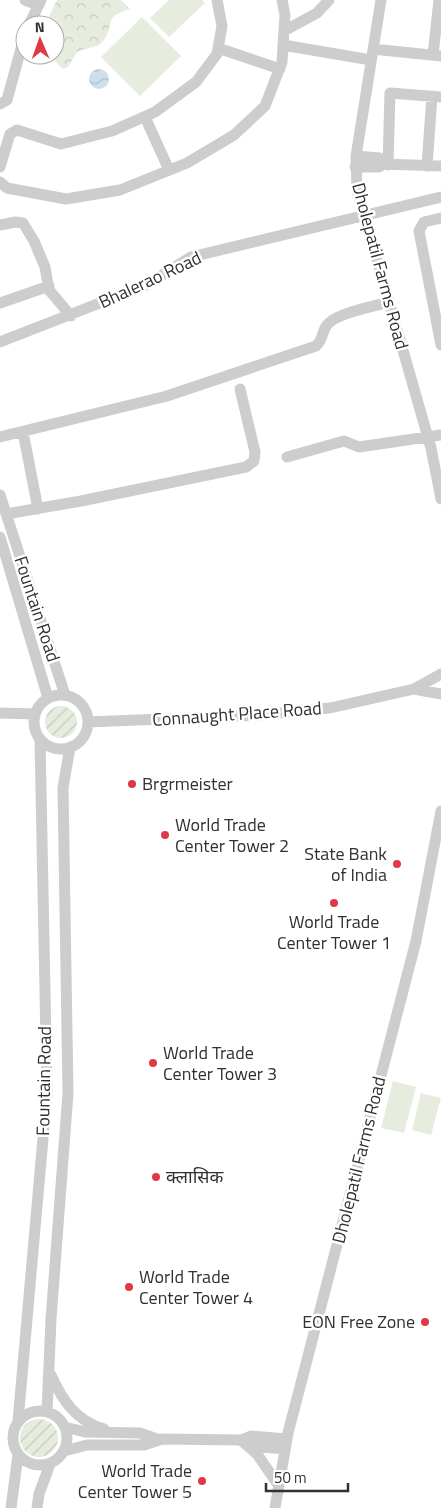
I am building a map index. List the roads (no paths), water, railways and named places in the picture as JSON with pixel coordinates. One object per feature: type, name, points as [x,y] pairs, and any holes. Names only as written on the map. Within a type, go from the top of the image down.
[{"type":"street","points":[[24,0],[40,3],[34,15]]},
{"type":"street","points":[[0,168],[10,134],[17,130],[61,144],[112,131],[155,112],[196,82],[216,54],[218,48],[222,26],[217,0]]},
{"type":"street","points":[[0,182],[7,188],[66,199],[120,190],[187,163],[234,135],[266,106],[280,68],[285,15],[282,0]]},
{"type":"street","points":[[284,31],[316,13],[329,0]]},
{"type":"street","name":"Dholepatil Farms Road","points":[[381,0],[356,162],[357,190],[363,218],[427,436],[441,499]]},
{"type":"street","points":[[283,46],[372,54],[437,56],[439,0]]},
{"type":"street","points":[[218,48],[280,68]]},
{"type":"street","points":[[1,105],[7,100],[17,65]]},
{"type":"street","points":[[386,165],[390,92],[437,97],[427,166]]},
{"type":"street","points":[[145,116],[169,170]]},
{"type":"street","points":[[356,162],[380,158],[386,165],[441,166]]},
{"type":"street","name":"Bhalerao Road","points":[[0,342],[71,316],[146,284],[191,257],[363,218],[441,198]]},
{"type":"street","points":[[441,218],[424,222],[419,231],[441,345]]},
{"type":"street","points":[[0,225],[15,222],[23,224],[34,241],[45,267],[50,290],[71,316]]},
{"type":"street","points":[[0,303],[49,286]]},
{"type":"street","points":[[0,437],[167,396],[316,346],[321,341],[327,325],[338,317],[388,302]]},
{"type":"street","points":[[6,514],[246,467],[254,461],[256,452],[240,389]]},
{"type":"street","points":[[23,432],[38,509]]},
{"type":"street","points":[[287,457],[344,441],[359,447],[441,434]]},
{"type":"street","name":"Fountain Road","points":[[0,495],[65,695]]},
{"type":"street","name":"Fountain Road","points":[[0,537],[48,698]]},
{"type":"street","name":"Connaught Place Road","points":[[88,722],[296,712],[330,708],[414,689],[441,674]]},
{"type":"street","name":"Connaught Place Road","points":[[414,689],[441,694]]},
{"type":"street","points":[[0,712],[35,714],[38,707],[48,698],[65,695],[80,702],[86,711],[88,722],[82,739],[70,747],[52,747],[40,739]]},
{"type":"street","name":"Fountain Road","points":[[12,1508],[18,1455],[14,1446],[13,1435],[18,1421],[47,1093],[40,739],[34,727],[35,714]]},
{"type":"street","name":"Fountain Road","points":[[47,1412],[68,1093],[63,788],[70,747]]},
{"type":"street","name":"Dholepatil Farms Road","points":[[276,1508],[286,1444],[416,941],[441,811]]},
{"type":"street","points":[[49,1370],[58,1393],[74,1413],[96,1427],[113,1432]]},
{"type":"street","points":[[18,1421],[32,1412],[47,1412],[58,1417],[65,1427],[67,1439],[64,1451]]},
{"type":"street","points":[[65,1427],[85,1432],[140,1432],[157,1439],[246,1443],[279,1486]]},
{"type":"street","points":[[246,1443],[252,1436],[286,1444]]},
{"type":"street","points":[[37,1508],[39,1494],[50,1464],[64,1451],[87,1445],[144,1445],[157,1439]]},
{"type":"street","points":[[18,1455],[30,1464],[50,1464]]},
{"type":"water","points":[[99,69],[106,72],[109,79],[106,86],[99,89],[92,86],[89,79],[92,72]]},
{"type":"place","name":"Brgrmeister","points":[[132,784]]},
{"type":"place","name":"World Trade Center Tower 2","points":[[165,835]]},
{"type":"place","name":"State Bank of India","points":[[397,864]]},
{"type":"place","name":"World Trade Center Tower 1","points":[[334,903]]},
{"type":"place","name":"World Trade Center Tower 3","points":[[153,1063]]},
{"type":"place","name":"क्लासिक","points":[[156,1177]]},
{"type":"place","name":"World Trade Center Tower 4","points":[[129,1287]]},
{"type":"place","name":"EON Free Zone","points":[[425,1322]]},
{"type":"place","name":"World Trade Center Tower 5","points":[[202,1481]]}]
